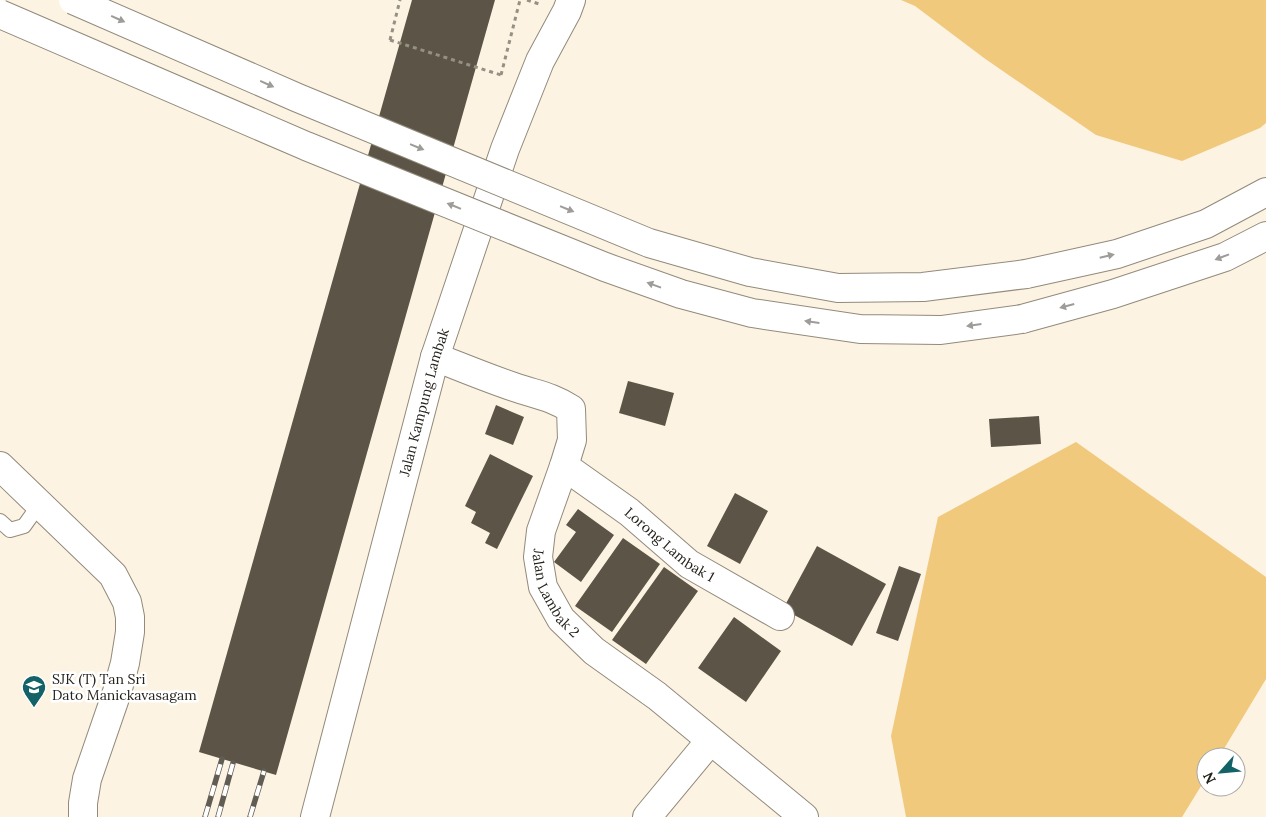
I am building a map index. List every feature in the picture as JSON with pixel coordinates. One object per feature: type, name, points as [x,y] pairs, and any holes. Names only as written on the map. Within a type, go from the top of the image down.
[{"type":"main road","points":[[73,0],[298,98],[649,243],[750,272],[838,288],[923,287],[1026,274],[1117,254],[1206,224],[1266,192]]},
{"type":"main road","name":"Jalan Kampung Lambak","points":[[315,817],[435,357],[505,150],[540,61],[571,0]]},
{"type":"main road","points":[[0,14],[306,146],[605,267],[681,294],[752,313],[860,329],[941,330],[1022,319],[1113,294],[1225,257],[1266,236]]},
{"type":"main road","name":"Jalan Lambak 2","points":[[435,357],[515,388],[547,396],[571,409],[572,440],[541,531],[538,557],[543,587],[561,619],[594,651],[657,696],[710,742],[804,817]]},
{"type":"main road","points":[[0,466],[113,575],[127,602],[130,632],[117,692],[87,779],[83,817]]},
{"type":"main road","name":"Lorong Lambak 1","points":[[564,466],[629,512],[689,564],[780,616]]},
{"type":"main road","points":[[647,817],[710,742]]},
{"type":"lane","points":[[0,521],[10,530],[24,526],[39,505]]},
{"type":"path","points":[[400,0],[390,40],[501,75],[520,0]]},
{"type":"path","points":[[527,0],[538,3]]},
{"type":"shaded area","points":[[901,0],[1266,0],[1266,123],[1260,128],[1182,161],[1096,135],[984,58],[915,6]]},
{"type":"shaded area","points":[[1076,442],[1266,577],[1266,679],[1225,747],[1196,747],[1196,794],[1182,817],[906,817],[891,736],[938,517]]},
{"type":"building","points":[[412,0],[495,0],[276,775],[199,752]]},
{"type":"building","points":[[628,381],[674,393],[665,426],[619,413]]},
{"type":"building","points":[[496,405],[524,417],[513,445],[485,434]]},
{"type":"building","points":[[1039,416],[1041,444],[991,447],[989,419]]},
{"type":"building","points":[[490,454],[533,476],[497,549],[485,543],[490,533],[471,523],[476,512],[465,506]]},
{"type":"building","points":[[735,493],[768,511],[740,564],[707,546]]},
{"type":"building","points":[[578,509],[614,535],[581,582],[554,562],[576,532],[566,525]]},
{"type":"building","points":[[623,538],[660,564],[612,632],[575,606]]},
{"type":"building","points":[[817,546],[886,584],[852,646],[783,609]]},
{"type":"building","points":[[899,566],[921,574],[898,641],[876,633]]},
{"type":"building","points":[[664,567],[698,591],[646,664],[612,640]]},
{"type":"building","points":[[734,617],[781,651],[746,702],[698,668]]},
{"type":"railway","points":[[205,817],[222,759]]},
{"type":"railway","points":[[218,817],[233,763]]},
{"type":"railway","points":[[250,817],[264,771]]},
{"type":"place","name":"SJK (T) Tan Sri Dato Manickavasagam","points":[[34,708]]}]
